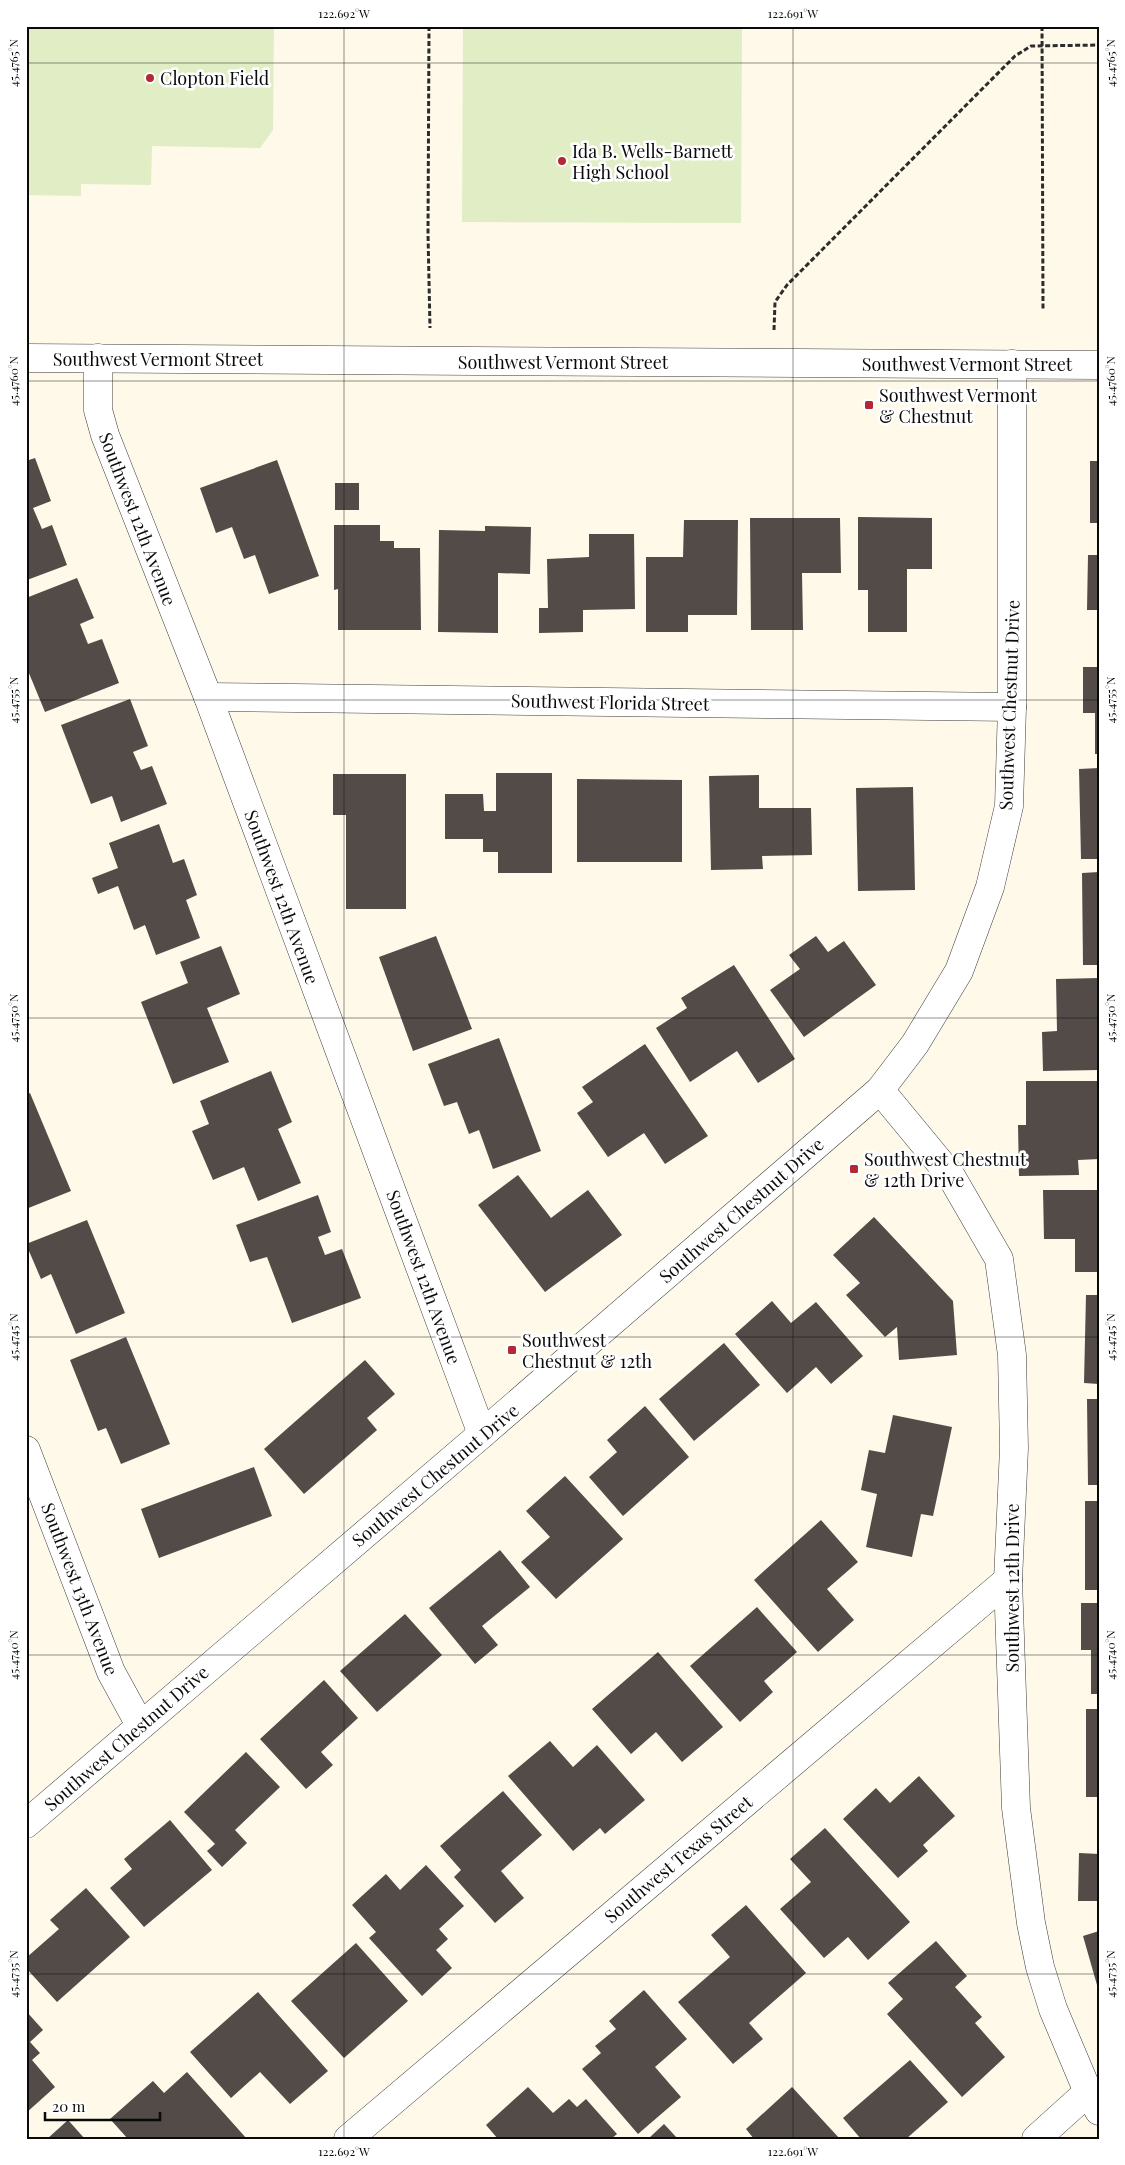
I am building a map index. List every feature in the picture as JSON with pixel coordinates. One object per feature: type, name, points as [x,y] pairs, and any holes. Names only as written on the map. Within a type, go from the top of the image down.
[{"type":"street","name":"Southwest Vermont Street","points":[[26,358],[1099,364]]},
{"type":"street","name":"Southwest 12th Avenue","points":[[98,358],[98,410],[105,435],[208,697],[482,1434]]},
{"type":"street","name":"Southwest Chestnut Drive","points":[[26,1824],[880,1090],[915,1044],[959,971],[990,887],[1009,806],[1012,707],[1012,364]]},
{"type":"street","name":"Southwest Florida Street","points":[[208,697],[1012,707]]},
{"type":"street","name":"Southwest 12th Drive","points":[[880,1090],[951,1176],[999,1259],[1012,1355],[1014,1448],[1008,1580],[1016,1808],[1030,1923],[1053,2010],[1093,2102]]},
{"type":"street","name":"Southwest 13th Avenue","points":[[26,1450],[111,1672],[140,1725]]},
{"type":"street","name":"Southwest Texas Street","points":[[348,2139],[1008,1580]]},
{"type":"street","points":[[1036,2139],[1093,2102]]},
{"type":"path","points":[[429,26],[428,234],[431,361]]},
{"type":"path","points":[[1042,26],[1043,309]]},
{"type":"path","points":[[775,363],[773,308],[787,285],[1015,56],[1030,46],[1099,45]]},
{"type":"green space","name":"Clopton Field","points":[[26,26],[274,26],[273,130],[260,148],[152,146],[151,185],[81,184],[81,196],[26,195]]},
{"type":"green space","points":[[463,26],[742,26],[741,223],[462,222]]},
{"type":"building","points":[[35,458],[51,501],[33,508],[42,529],[52,525],[67,565],[27,580],[26,461]]},
{"type":"building","points":[[277,460],[319,576],[269,594],[255,555],[244,559],[232,527],[216,533],[200,488]]},
{"type":"building","points":[[1090,461],[1099,461],[1099,523],[1090,523]]},
{"type":"building","points":[[335,483],[359,483],[359,510],[335,510]]},
{"type":"building","points":[[858,517],[932,518],[932,569],[907,569],[907,632],[868,632],[868,590],[858,590]]},
{"type":"building","points":[[750,518],[840,518],[841,573],[802,573],[803,630],[751,630]]},
{"type":"building","points":[[684,520],[738,520],[737,615],[688,615],[688,632],[646,632],[646,557],[683,557]]},
{"type":"building","points":[[334,525],[380,525],[380,541],[394,541],[394,548],[420,548],[421,630],[338,630],[338,589],[334,590]]},
{"type":"building","points":[[485,526],[531,527],[530,574],[498,573],[498,633],[438,632],[439,530],[485,531]]},
{"type":"building","points":[[589,534],[634,534],[635,609],[583,610],[583,632],[539,633],[539,608],[548,608],[547,559],[589,557]]},
{"type":"building","points":[[1088,555],[1099,555],[1099,610],[1087,610]]},
{"type":"building","points":[[77,578],[94,618],[80,624],[88,644],[102,639],[119,683],[45,712],[26,666],[26,598]]},
{"type":"building","points":[[1083,667],[1099,667],[1099,754],[1095,754],[1095,713],[1083,713]]},
{"type":"building","points":[[130,699],[148,746],[133,752],[141,770],[152,766],[167,804],[121,822],[112,796],[91,804],[61,725]]},
{"type":"building","points":[[1099,768],[1099,859],[1081,859],[1079,769]]},
{"type":"building","points":[[496,773],[552,773],[552,873],[498,873],[498,852],[483,852],[483,839],[445,839],[445,794],[483,794],[484,811],[496,811]]},
{"type":"building","points":[[333,774],[406,774],[406,909],[346,909],[346,815],[333,815]]},
{"type":"building","points":[[759,775],[759,808],[811,808],[812,855],[762,856],[763,869],[711,870],[709,776]]},
{"type":"building","points":[[577,779],[682,780],[682,862],[577,862]]},
{"type":"building","points":[[913,787],[915,890],[858,891],[856,788]]},
{"type":"building","points":[[159,824],[173,863],[184,859],[197,895],[186,900],[200,938],[156,955],[145,925],[134,930],[118,886],[98,894],[92,878],[118,868],[109,843]]},
{"type":"building","points":[[1099,872],[1099,965],[1083,965],[1082,873]]},
{"type":"building","points":[[436,936],[472,1029],[413,1051],[379,957]]},
{"type":"building","points":[[816,936],[828,952],[844,941],[876,985],[804,1037],[770,990],[800,969],[789,955]]},
{"type":"building","points":[[221,946],[240,994],[207,1008],[229,1062],[173,1084],[141,1002],[188,983],[180,962]]},
{"type":"building","points":[[734,965],[795,1059],[758,1083],[737,1051],[690,1082],[656,1028],[687,1008],[681,998]]},
{"type":"building","points":[[1099,978],[1099,1070],[1043,1071],[1042,1032],[1057,1031],[1056,979]]},
{"type":"building","points":[[499,1038],[541,1151],[493,1169],[479,1130],[469,1134],[457,1102],[444,1106],[428,1064]]},
{"type":"building","points":[[645,1044],[708,1136],[665,1164],[644,1133],[608,1157],[577,1113],[593,1102],[582,1087]]},
{"type":"building","points":[[271,1071],[292,1122],[278,1129],[301,1183],[258,1201],[244,1167],[213,1180],[192,1131],[209,1124],[200,1101]]},
{"type":"building","points":[[1026,1081],[1099,1081],[1099,1159],[1078,1160],[1079,1175],[1019,1176],[1018,1125],[1026,1125]]},
{"type":"building","points":[[30,1093],[71,1191],[26,1209],[26,1095]]},
{"type":"building","points":[[518,1175],[551,1218],[588,1190],[622,1235],[545,1292],[478,1205]]},
{"type":"building","points":[[1043,1190],[1099,1190],[1099,1272],[1075,1272],[1075,1239],[1044,1239]]},
{"type":"building","points":[[318,1195],[331,1232],[318,1237],[325,1255],[342,1249],[361,1298],[292,1323],[267,1257],[250,1262],[236,1225]]},
{"type":"building","points":[[874,1217],[953,1301],[957,1355],[899,1360],[897,1327],[885,1337],[846,1295],[860,1283],[833,1255]]},
{"type":"building","points":[[87,1220],[125,1313],[76,1334],[51,1274],[41,1279],[26,1244]]},
{"type":"building","points":[[1086,1295],[1099,1295],[1099,1384],[1084,1383]]},
{"type":"building","points":[[772,1301],[791,1323],[816,1302],[863,1356],[831,1384],[816,1367],[787,1393],[735,1334]]},
{"type":"building","points":[[126,1337],[170,1444],[121,1464],[106,1428],[98,1431],[70,1360]]},
{"type":"building","points":[[724,1343],[760,1385],[694,1441],[659,1399]]},
{"type":"building","points":[[365,1360],[395,1394],[367,1418],[377,1430],[304,1494],[264,1449]]},
{"type":"building","points":[[1087,1399],[1099,1399],[1099,1485],[1088,1485]]},
{"type":"building","points":[[645,1406],[689,1457],[623,1516],[589,1477],[617,1452],[607,1440]]},
{"type":"building","points":[[893,1415],[952,1427],[933,1516],[921,1514],[912,1557],[866,1547],[877,1494],[861,1490],[869,1450],[885,1453]]},
{"type":"building","points":[[254,1467],[272,1516],[159,1558],[141,1509]]},
{"type":"building","points":[[565,1476],[623,1539],[556,1599],[521,1562],[550,1537],[526,1511]]},
{"type":"building","points":[[1085,1501],[1099,1501],[1099,1590],[1085,1590]]},
{"type":"building","points":[[821,1520],[858,1562],[827,1589],[854,1620],[818,1652],[754,1580]]},
{"type":"building","points":[[500,1550],[530,1587],[482,1626],[498,1645],[475,1664],[429,1608]]},
{"type":"building","points":[[1081,1603],[1099,1603],[1099,1694],[1091,1694],[1091,1650],[1081,1650]]},
{"type":"building","points":[[757,1607],[797,1652],[764,1681],[773,1692],[740,1722],[690,1666]]},
{"type":"building","points":[[405,1614],[442,1655],[377,1712],[340,1671]]},
{"type":"building","points":[[658,1652],[723,1727],[682,1762],[656,1732],[631,1754],[592,1709]]},
{"type":"building","points":[[324,1680],[358,1718],[321,1752],[333,1765],[306,1789],[260,1739]]},
{"type":"building","points":[[1086,1709],[1099,1709],[1099,1797],[1086,1797]]},
{"type":"building","points":[[550,1741],[573,1767],[597,1745],[645,1800],[605,1834],[600,1828],[573,1851],[508,1776]]},
{"type":"building","points":[[246,1752],[280,1787],[235,1830],[247,1843],[222,1867],[207,1851],[215,1844],[184,1812]]},
{"type":"building","points":[[919,1776],[955,1816],[923,1845],[928,1851],[898,1878],[843,1819],[876,1788],[890,1803]]},
{"type":"building","points":[[503,1791],[542,1835],[501,1871],[524,1898],[495,1923],[454,1877],[461,1870],[440,1846]]},
{"type":"building","points":[[170,1820],[212,1870],[144,1927],[110,1888],[132,1869],[124,1859]]},
{"type":"building","points":[[825,1828],[910,1922],[868,1960],[848,1937],[824,1958],[780,1909],[811,1882],[790,1859]]},
{"type":"building","points":[[1079,1853],[1099,1854],[1099,1901],[1078,1901]]},
{"type":"building","points":[[426,1865],[464,1906],[439,1929],[448,1939],[436,1950],[452,1968],[422,1996],[369,1938],[376,1932],[352,1905],[386,1874],[400,1890]]},
{"type":"building","points":[[86,1888],[130,1937],[57,2002],[26,1968],[26,1958],[59,1929],[50,1920]]},
{"type":"building","points":[[746,1905],[806,1973],[749,2023],[763,2039],[733,2064],[678,2002],[730,1957],[711,1935]]},
{"type":"building","points":[[1099,1931],[1099,1984],[1097,1985],[1083,1936]]},
{"type":"building","points":[[936,1941],[967,1976],[955,1987],[982,2017],[975,2023],[1005,2057],[962,2097],[887,2014],[903,1999],[888,1983]]},
{"type":"building","points":[[356,1943],[408,2001],[344,2058],[291,2001]]},
{"type":"building","points":[[644,1990],[687,2039],[655,2067],[681,2097],[638,2134],[582,2069],[601,2053],[595,2046],[616,2029],[609,2021]]},
{"type":"building","points":[[258,1992],[328,2071],[290,2104],[260,2072],[231,2098],[190,2052]]},
{"type":"building","points":[[26,2011],[43,2030],[30,2042],[40,2053],[32,2060],[55,2087],[26,2113]]},
{"type":"building","points":[[910,2060],[948,2102],[906,2139],[861,2139],[843,2118]]},
{"type":"building","points":[[187,2072],[247,2139],[128,2139],[110,2119],[153,2081],[164,2093]]},
{"type":"building","points":[[528,2087],[553,2113],[569,2099],[577,2107],[586,2099],[617,2134],[611,2139],[498,2139],[486,2125]]},
{"type":"building","points":[[792,2087],[840,2139],[754,2139],[746,2129]]},
{"type":"building","points":[[68,2120],[85,2139],[47,2139]]},
{"type":"building","points":[[664,2124],[678,2139],[648,2139]]},
{"type":"place","name":"Clopton Field","points":[[150,78]]},
{"type":"place","name":"Ida B. Wells-Barnett High School","points":[[562,161]]},
{"type":"place","name":"Southwest Vermont & Chestnut","points":[[869,405]]},
{"type":"place","name":"Southwest Chestnut & 12th Drive","points":[[854,1169]]},
{"type":"place","name":"Southwest Chestnut & 12th","points":[[512,1350]]}]
